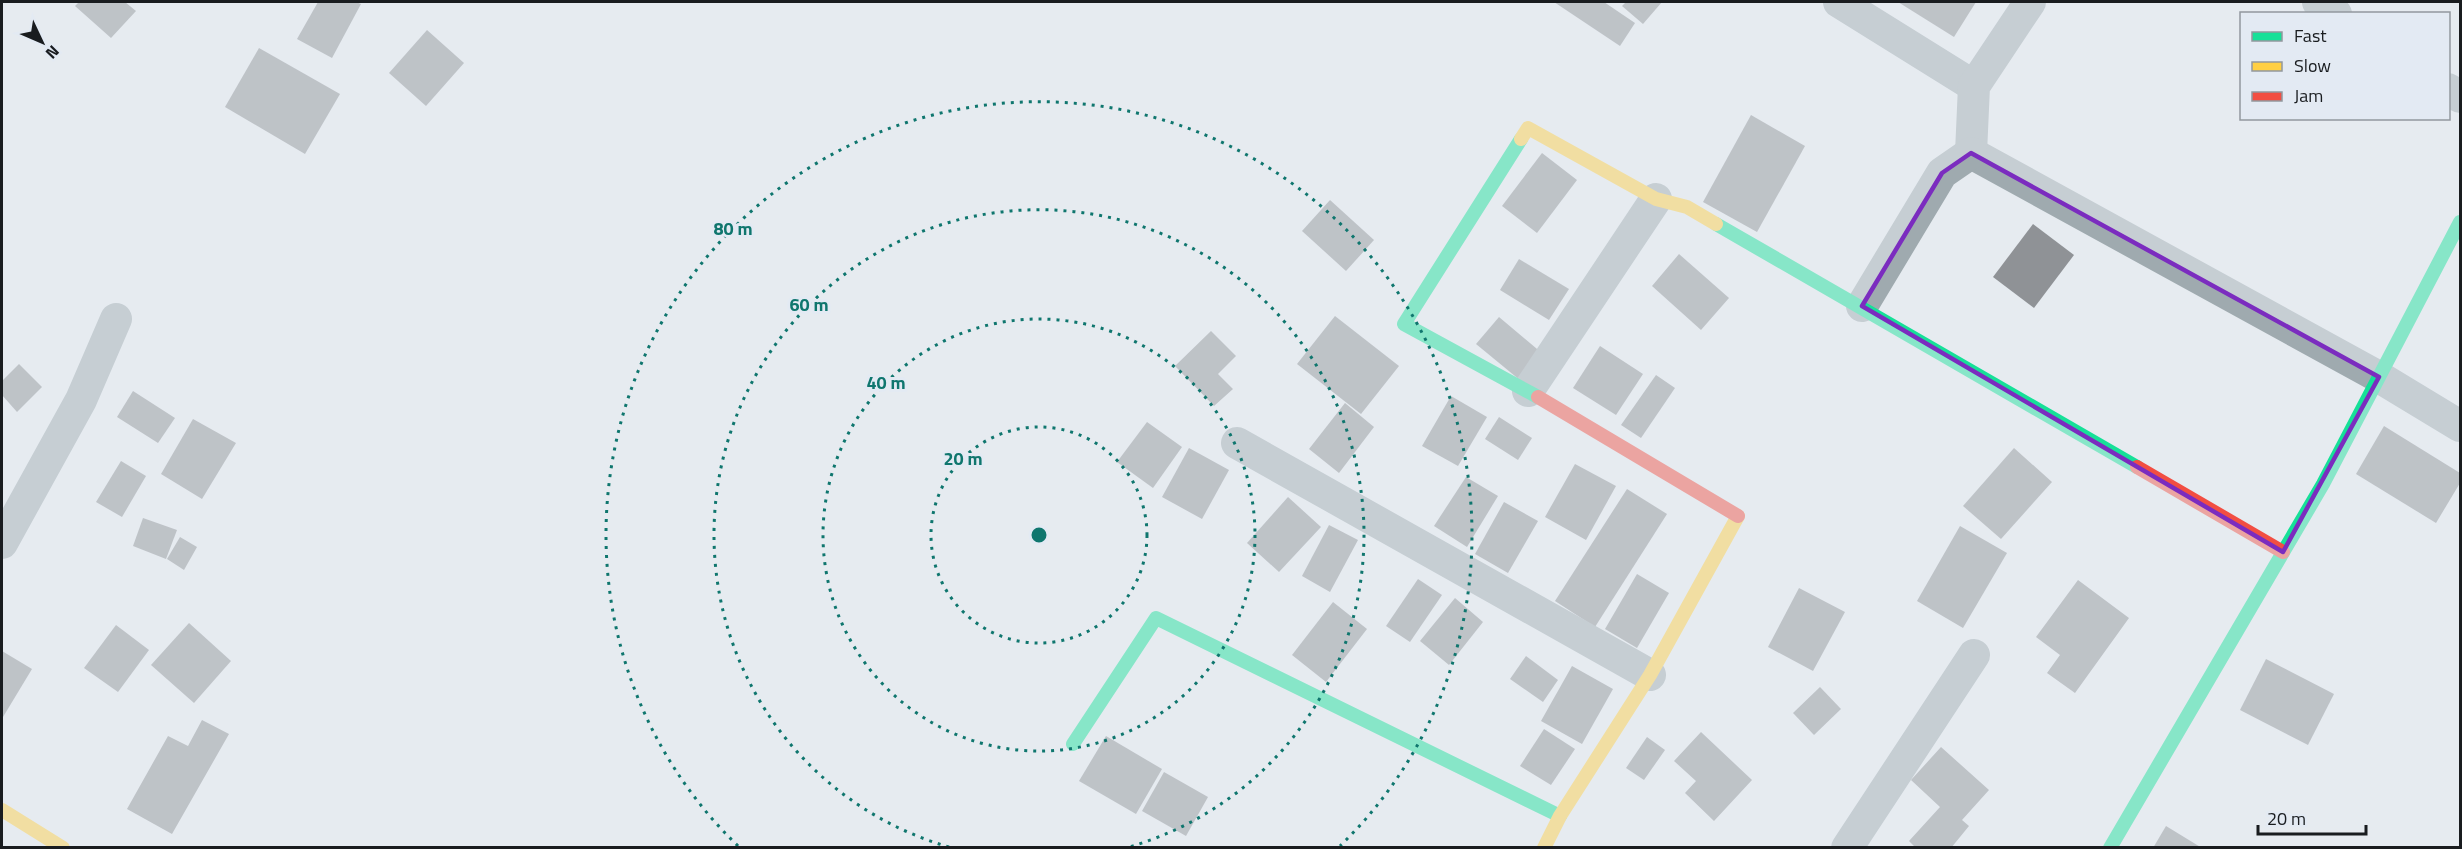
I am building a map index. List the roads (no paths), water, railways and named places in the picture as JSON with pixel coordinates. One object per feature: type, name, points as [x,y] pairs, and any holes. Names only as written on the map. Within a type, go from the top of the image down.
[{"type":"street","points":[[1839,2],[1974,86]]},
{"type":"street","points":[[1971,153],[1974,86],[2030,2]]},
{"type":"street","points":[[2318,2],[2333,12]]},
{"type":"street","points":[[1544,848],[1560,816],[1650,675],[1738,515],[1528,391],[1404,324],[1528,128],[1656,199],[1687,207],[1862,306],[2283,552]]},
{"type":"street","points":[[1862,306],[1942,173],[1971,153]]},
{"type":"street","points":[[1971,153],[2379,377],[2460,426]]},
{"type":"street","points":[[1528,391],[1656,199]]},
{"type":"street","points":[[2110,848],[2283,552],[2379,377],[2460,222]]},
{"type":"street","points":[[2,543],[81,400],[116,319]]},
{"type":"street","points":[[1237,443],[1650,675]]},
{"type":"street","points":[[1073,744],[1156,618],[1560,816]]},
{"type":"street","points":[[1847,848],[1974,654]]},
{"type":"street","points":[[2,810],[63,848]]}]
